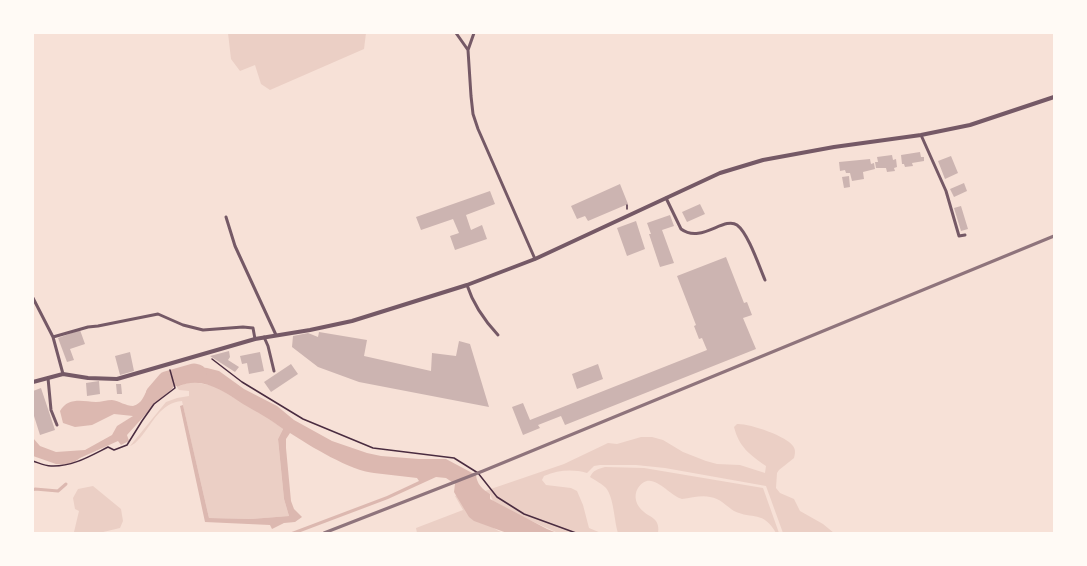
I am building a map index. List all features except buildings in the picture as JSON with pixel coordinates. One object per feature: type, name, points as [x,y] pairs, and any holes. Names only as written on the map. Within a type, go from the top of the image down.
[{"type":"street","points":[[33,382],[63,374],[88,378],[118,379],[255,339],[352,321],[467,285],[535,259],[720,173],[763,160],[834,147],[921,136],[970,125],[1054,97]]},
{"type":"lane","points":[[456,33],[468,50]]},
{"type":"lane","points":[[474,33],[468,50],[473,114],[478,129],[535,259]]},
{"type":"lane","points":[[921,136],[946,191],[959,236],[965,235]]},
{"type":"lane","points":[[666,198],[681,229],[686,233],[693,234],[704,232],[733,223],[738,226],[749,242],[765,280]]},
{"type":"lane","points":[[226,217],[235,246],[276,335]]},
{"type":"lane","points":[[467,285],[469,293],[486,322],[498,335]]},
{"type":"lane","points":[[33,298],[53,337],[63,374]]},
{"type":"lane","points":[[53,337],[88,327],[158,314],[183,326],[203,330],[243,327],[253,328],[255,339]]},
{"type":"lane","points":[[264,337],[268,346],[274,371]]},
{"type":"lane","points":[[48,378],[51,410],[56,425]]},
{"type":"path","points":[[204,353],[242,382],[303,419],[373,448],[454,458],[478,473],[497,497],[524,514],[576,533]]},
{"type":"path","points":[[33,461],[50,466],[66,466],[108,447],[114,450],[127,445],[154,404],[175,388],[170,369]]},
{"type":"shaded area","points":[[228,33],[366,33],[364,49],[270,90],[261,84],[255,65],[240,71],[231,59]]},
{"type":"shaded area","points":[[191,366],[219,371],[244,389],[277,406],[294,420],[332,441],[367,453],[381,456],[419,459],[446,459],[476,475],[480,486],[490,494],[490,499],[557,533],[507,533],[474,521],[469,517],[454,492],[455,484],[446,478],[436,477],[388,499],[298,533],[289,533],[387,496],[419,481],[417,478],[374,473],[354,468],[331,457],[290,433],[286,439],[286,448],[291,501],[294,509],[302,517],[295,522],[284,523],[272,529],[270,525],[205,522],[180,406],[183,405],[209,518],[251,519],[289,516],[284,499],[278,439],[283,429],[228,394],[212,386],[195,383],[177,387],[175,371]]},
{"type":"shaded area","points":[[170,373],[173,388],[154,405],[127,435],[129,441],[121,445],[118,441],[66,465],[56,464],[33,456],[33,438],[40,446],[56,452],[85,450],[112,435],[117,426],[133,416],[114,414],[92,425],[75,427],[63,423],[60,411],[67,404],[76,401],[96,402],[112,400],[133,406],[141,401],[148,389],[153,384]]},
{"type":"shaded area","points":[[193,382],[214,386],[267,417],[283,429],[278,439],[284,499],[289,516],[251,519],[209,518],[182,401],[174,403],[162,410],[140,438],[130,446],[166,402],[189,396],[189,391],[179,390],[177,387]]},
{"type":"shaded area","points":[[737,424],[750,426],[776,434],[793,446],[795,450],[794,458],[777,473],[776,488],[780,493],[794,499],[800,511],[823,524],[834,533],[783,533],[766,486],[665,468],[636,465],[600,465],[594,466],[587,473],[566,471],[555,472],[544,476],[542,480],[546,485],[571,488],[577,491],[583,505],[589,528],[601,533],[558,533],[493,501],[490,494],[485,491],[564,464],[608,443],[617,444],[641,437],[652,437],[663,440],[683,452],[706,461],[717,464],[740,465],[765,473],[766,466],[750,454],[739,440],[734,427]]},
{"type":"shaded area","points":[[605,467],[644,468],[763,488],[779,533],[776,533],[767,521],[762,518],[741,514],[717,499],[704,496],[682,499],[660,484],[648,481],[643,483],[636,491],[636,501],[641,510],[653,518],[656,522],[658,533],[618,533],[609,492],[606,488],[590,477],[594,471]]},
{"type":"shaded area","points":[[93,486],[121,509],[123,521],[120,528],[99,533],[71,533],[74,532],[79,511],[75,509],[73,498],[78,489]]},
{"type":"shaded area","points":[[463,492],[476,510],[491,526],[504,533],[417,533],[416,528],[463,510],[455,496]]},
{"type":"waterway","points":[[154,394],[166,380],[194,372],[198,373]]},
{"type":"waterway","points":[[33,490],[58,491],[66,484]]},
{"type":"railway","points":[[324,533],[483,471],[1054,236]]}]
